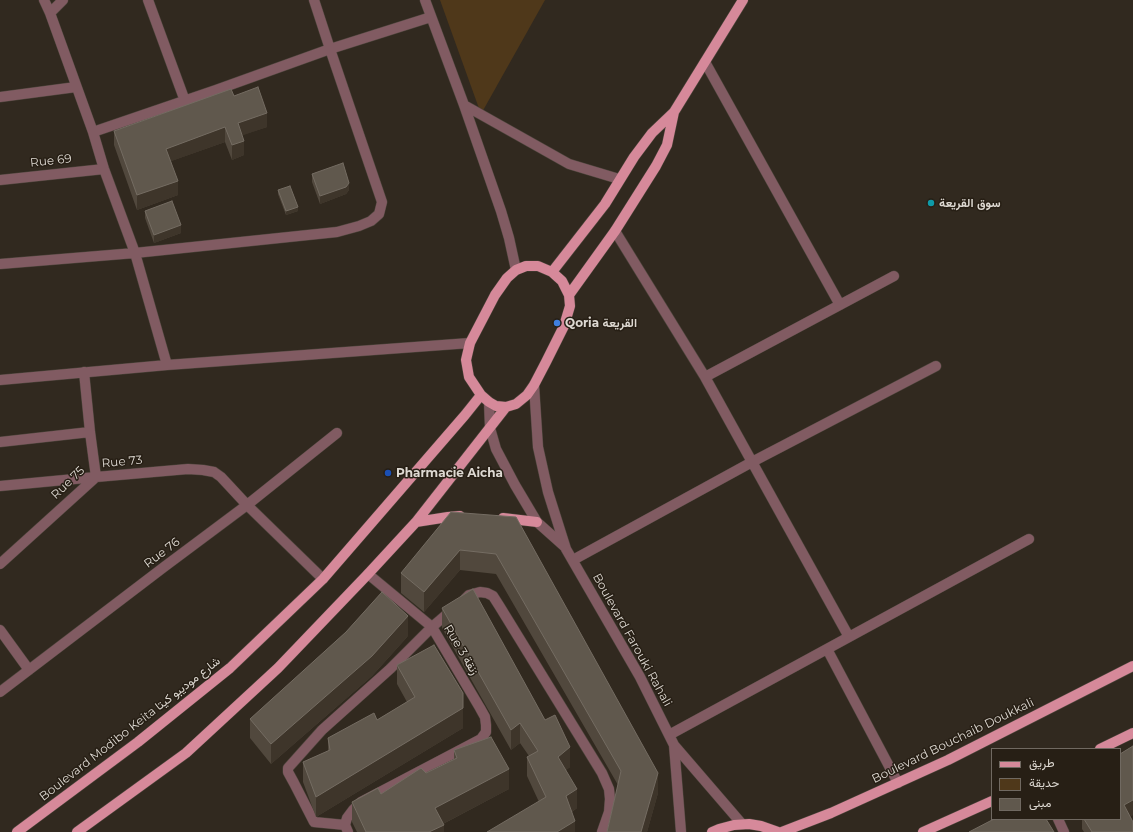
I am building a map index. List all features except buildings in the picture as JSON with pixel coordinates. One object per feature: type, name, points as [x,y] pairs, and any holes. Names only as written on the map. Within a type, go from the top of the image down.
[{"type":"main road","points":[[552,272],[605,204],[619,179],[652,133],[674,112],[743,0]]},
{"type":"main road","points":[[569,295],[616,230],[656,166],[667,145],[674,112]]},
{"type":"main road","points":[[526,266],[538,266],[552,272],[562,281],[569,295],[570,306],[564,326],[534,385],[527,395],[516,404],[506,407],[496,406],[485,399],[469,377],[466,360],[470,343],[495,295],[507,278],[516,270],[526,266]]},
{"type":"main road","name":"Boulevard Modibo Keita شارع موديبو كيتا","points":[[17,832],[138,742],[230,668],[323,579],[465,415],[485,399]]},
{"type":"main road","points":[[77,832],[186,753],[278,668],[416,522],[506,407]]},
{"type":"main road","points":[[416,522],[448,517],[470,516]]},
{"type":"main road","points":[[496,518],[537,522]]},
{"type":"main road","name":"Boulevard Bouchaib Doukkali","points":[[782,832],[831,813],[948,760],[1133,666]]},
{"type":"main road","points":[[1102,748],[1133,733]]},
{"type":"main road","points":[[922,832],[991,801]]},
{"type":"main road","points":[[712,832],[742,824],[762,826],[778,832]]},
{"type":"street","points":[[44,0],[93,132],[104,169],[135,253],[167,365]]},
{"type":"street","points":[[50,13],[63,0]]},
{"type":"street","points":[[148,0],[185,101]]},
{"type":"street","points":[[0,264],[135,253],[337,232],[359,226],[370,221],[379,214],[382,202],[314,0]]},
{"type":"street","points":[[425,0],[502,211],[516,270]]},
{"type":"street","points":[[93,132],[330,49],[431,17]]},
{"type":"street","points":[[706,62],[840,305]]},
{"type":"street","points":[[0,97],[76,87]]},
{"type":"street","points":[[464,105],[569,164],[619,179]]},
{"type":"street","name":"Rue 69","points":[[0,180],[104,169]]},
{"type":"street","points":[[616,230],[705,377],[849,637]]},
{"type":"street","points":[[705,377],[894,276]]},
{"type":"street","points":[[0,380],[167,365],[470,343]]},
{"type":"street","points":[[573,560],[752,462],[936,366]]},
{"type":"street","name":"Rue 75","points":[[0,564],[96,477],[84,372]]},
{"type":"street","name":"Boulevard Farouki Rahali","points":[[534,385],[538,447],[548,492],[566,549]]},
{"type":"street","name":"Boulevard Farouki Rahali","points":[[485,399],[490,428],[496,449],[537,522],[566,549],[573,560],[640,677],[674,745],[742,824]]},
{"type":"street","points":[[0,442],[90,432]]},
{"type":"street","name":"Rue 76","points":[[0,692],[247,505],[337,433]]},
{"type":"street","name":"Rue 73","points":[[0,486],[188,469],[203,470],[214,472],[221,477],[247,505]]},
{"type":"street","points":[[247,505],[323,579]]},
{"type":"street","points":[[669,735],[1029,539]]},
{"type":"street","name":"Rue 3 زنقة","points":[[346,828],[347,818],[361,802],[481,739],[486,732],[485,717],[432,627],[368,574]]},
{"type":"street","points":[[346,828],[314,822],[288,772],[288,768],[322,730],[390,669],[432,627],[469,595],[480,592],[493,596],[602,773],[609,789],[610,799],[609,812],[602,832]]},
{"type":"street","points":[[0,630],[29,670]]},
{"type":"street","points":[[827,649],[898,782]]},
{"type":"street","name":"Boulevard Farouki Rahali","points":[[674,745],[681,832]]},
{"type":"street","points":[[1058,820],[1064,832]]},
{"type":"green space","points":[[440,0],[545,0],[481,114]]},
{"type":"place","name":"سوق القريعة","points":[[931,203]]},
{"type":"place","name":"Qoria القريعة","points":[[557,323]]},
{"type":"place","name":"Pharmacie Aicha","points":[[388,473]]}]
